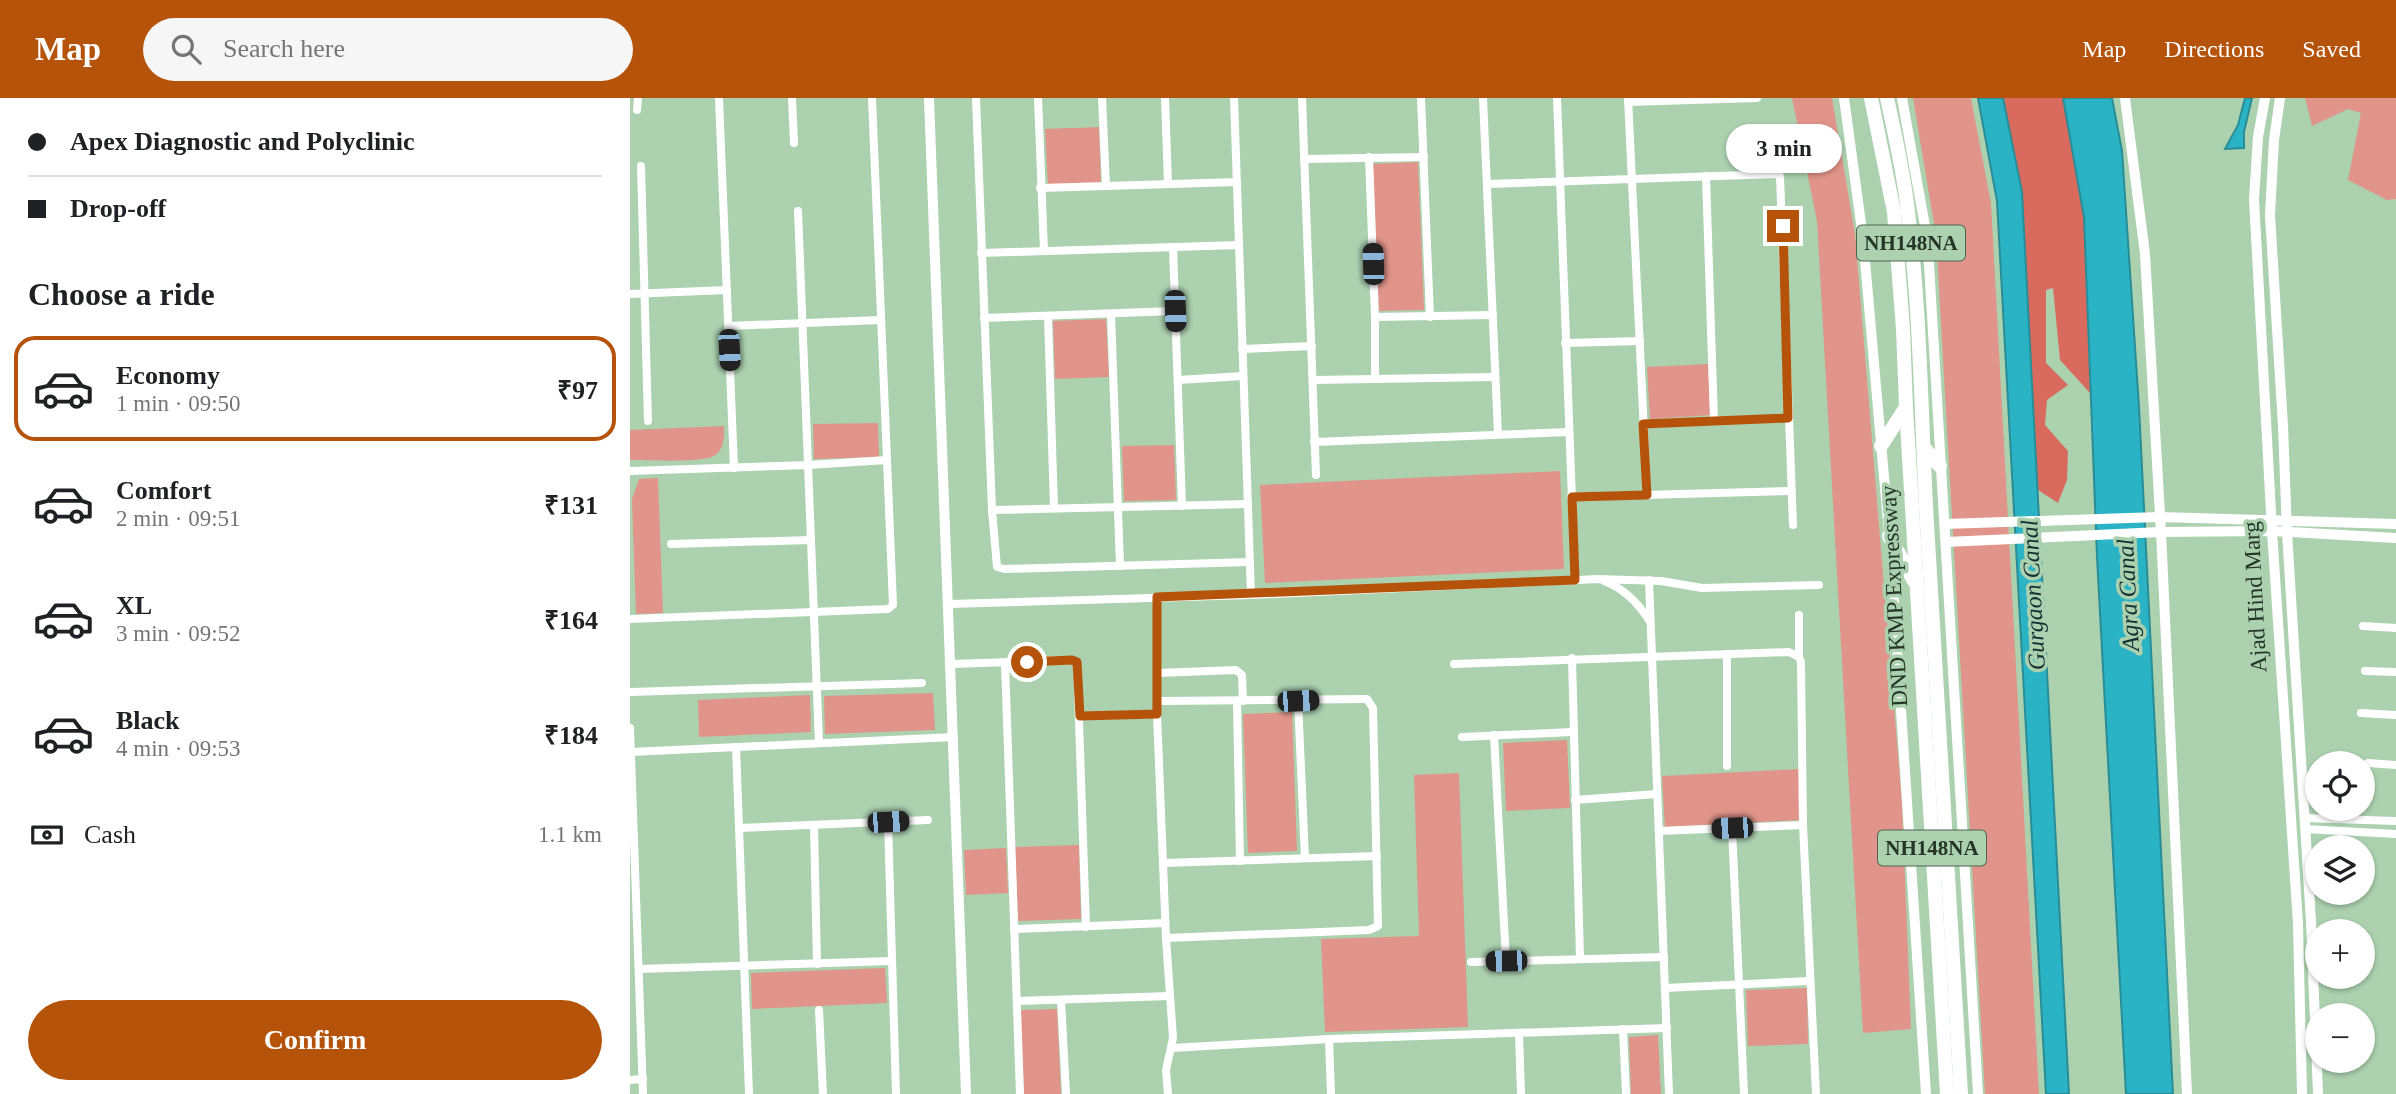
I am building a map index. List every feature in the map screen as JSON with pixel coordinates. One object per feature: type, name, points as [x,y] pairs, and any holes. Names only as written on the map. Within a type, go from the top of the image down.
[{"type":"highway","name":"DND KMP Expressway","points":[[1871,98],[1894,212],[1916,585],[1953,1088]]},
{"type":"highway","name":"DND KMP Expressway","points":[[1887,98],[1908,211],[1918,328],[1941,732],[1953,1088]]},
{"type":"highway","points":[[1881,446],[1906,407]]},
{"type":"highway","points":[[1924,449],[1940,466]]},
{"type":"highway","points":[[1889,536],[1916,585]]},
{"type":"street","points":[[637,110],[638,98]]},
{"type":"street","points":[[719,98],[734,468]]},
{"type":"street","points":[[792,98],[794,143]]},
{"type":"street","points":[[630,619],[888,609],[893,605],[872,98]]},
{"type":"street","points":[[929,98],[966,1094]]},
{"type":"street","points":[[976,98],[996,564],[1000,569],[1250,562]]},
{"type":"street","points":[[1038,98],[1044,251]]},
{"type":"street","points":[[1102,98],[1106,186]]},
{"type":"street","points":[[1166,98],[1168,184]]},
{"type":"street","points":[[1234,98],[1251,595]]},
{"type":"street","points":[[1302,98],[1316,475]]},
{"type":"street","points":[[1421,98],[1430,317]]},
{"type":"street","points":[[1483,98],[1498,434]]},
{"type":"street","points":[[1557,98],[1575,580]]},
{"type":"street","points":[[1647,495],[1628,100],[1757,98]]},
{"type":"street","points":[[1843,98],[1863,238],[1889,536],[1926,1094]]},
{"type":"street","points":[[1902,98],[1925,226],[1978,1094]]},
{"type":"street","points":[[2125,98],[2145,254],[2155,517],[2187,1094]]},
{"type":"street","name":"Ajad Hind Marg","points":[[2265,98],[2258,137],[2254,199],[2298,924],[2302,1094]]},
{"type":"street","points":[[2280,98],[2270,193],[2318,1094]]},
{"type":"street","points":[[1369,157],[1376,317],[1375,378]]},
{"type":"street","points":[[1304,159],[1424,157]]},
{"type":"street","points":[[641,166],[648,421]]},
{"type":"street","points":[[1487,184],[1776,174],[1780,176],[1793,525]]},
{"type":"street","points":[[1706,176],[1714,421]]},
{"type":"street","points":[[1040,188],[1237,182]]},
{"type":"street","points":[[798,211],[819,743]]},
{"type":"street","points":[[981,253],[1239,245]]},
{"type":"street","points":[[1173,247],[1182,506]]},
{"type":"street","points":[[630,294],[727,290]]},
{"type":"street","points":[[984,318],[1175,311]]},
{"type":"street","points":[[1111,314],[1120,566]]},
{"type":"street","points":[[1376,317],[1493,315]]},
{"type":"street","points":[[1048,316],[1054,509]]},
{"type":"street","points":[[729,326],[880,320]]},
{"type":"street","points":[[1565,343],[1640,341]]},
{"type":"street","points":[[1242,349],[1312,346]]},
{"type":"street","points":[[1178,380],[1243,376]]},
{"type":"street","points":[[1313,380],[1495,377]]},
{"type":"street","points":[[1643,424],[1788,418]]},
{"type":"street","points":[[1314,442],[1569,432]]},
{"type":"street","points":[[630,471],[887,460]]},
{"type":"street","points":[[1572,497],[1791,491]]},
{"type":"street","points":[[992,510],[1248,504]]},
{"type":"street","points":[[1945,524],[2155,517],[2396,538]]},
{"type":"street","points":[[2084,534],[2085,519]]},
{"type":"street","points":[[2286,527],[2396,524]]},
{"type":"street","points":[[1946,542],[2272,526]]},
{"type":"street","points":[[671,544],[811,540]]},
{"type":"street","points":[[949,604],[1251,595],[1598,579],[1649,580],[1702,588],[1819,585]]},
{"type":"street","points":[[1598,579],[1623,591],[1643,610],[1651,622]]},
{"type":"street","points":[[1649,580],[1669,1094]]},
{"type":"street","points":[[1157,597],[1157,714],[1172,1048],[1166,1070],[1168,1094]]},
{"type":"street","points":[[1799,615],[1803,825],[1816,1094]]},
{"type":"street","points":[[2363,626],[2396,628]]},
{"type":"street","points":[[1454,664],[1789,652],[1799,657]]},
{"type":"street","points":[[1727,654],[1727,766]]},
{"type":"street","points":[[1572,658],[1580,959]]},
{"type":"street","points":[[951,664],[1075,660],[1078,665],[1086,927]]},
{"type":"street","points":[[1004,663],[1020,1094]]},
{"type":"street","points":[[1157,673],[1236,670],[1242,675],[1240,861]]},
{"type":"street","points":[[2365,671],[2396,672]]},
{"type":"street","points":[[630,692],[922,683]]},
{"type":"street","points":[[1157,701],[1367,699],[1373,708],[1378,926],[1374,929],[1166,938]]},
{"type":"street","points":[[1298,701],[1305,859]]},
{"type":"street","points":[[2361,713],[2396,715]]},
{"type":"street","points":[[1080,716],[1157,714]]},
{"type":"street","points":[[630,728],[643,1094]]},
{"type":"street","points":[[1462,737],[1572,732]]},
{"type":"street","points":[[1494,735],[1506,961]]},
{"type":"street","points":[[631,751],[954,737]]},
{"type":"street","points":[[736,747],[750,1094]]},
{"type":"street","points":[[2375,764],[2396,765]]},
{"type":"street","points":[[1575,800],[1657,794]]},
{"type":"street","points":[[739,828],[928,820]]},
{"type":"street","points":[[2305,824],[2396,821]]},
{"type":"street","points":[[888,822],[896,1094]]},
{"type":"street","points":[[2305,824],[2396,834]]},
{"type":"street","points":[[814,825],[817,964]]},
{"type":"street","points":[[1659,831],[1803,825]]},
{"type":"street","points":[[1732,828],[1744,1094]]},
{"type":"street","points":[[1163,863],[1377,856]]},
{"type":"street","points":[[1014,929],[1166,923]]},
{"type":"street","points":[[1471,962],[1664,957]]},
{"type":"street","points":[[639,969],[892,961]]},
{"type":"street","points":[[1665,988],[1809,981]]},
{"type":"street","points":[[1017,1001],[1170,996]]},
{"type":"street","points":[[1061,1000],[1066,1094]]},
{"type":"street","points":[[630,1008],[640,1007]]},
{"type":"street","points":[[820,1010],[822,1094]]},
{"type":"street","points":[[1172,1048],[1329,1039],[1667,1028]]},
{"type":"street","points":[[1623,1029],[1626,1094]]},
{"type":"street","points":[[1519,1034],[1521,1094]]},
{"type":"street","points":[[1329,1039],[1331,1094]]},
{"type":"street","points":[[630,1080],[643,1079]]},
{"type":"shaded area","points":[[1792,98],[1832,98],[1855,234],[1902,803],[1911,1029],[1863,1033],[1817,221]]},
{"type":"shaded area","points":[[1913,98],[1971,98],[1991,203],[2039,1094],[1985,1094],[1936,236]]},
{"type":"shaded area","points":[[2003,98],[2063,98],[2084,217],[2090,393],[2060,360],[2053,288],[2046,290],[2046,363],[2068,385],[2047,400],[2045,425],[2068,451],[2067,480],[2058,503],[2038,490],[2022,192]]},
{"type":"shaded area","points":[[2305,98],[2396,98],[2396,199],[2387,200],[2348,180],[2361,113],[2348,109],[2312,126]]},
{"type":"shaded area","points":[[1099,127],[1101,185],[1048,187],[1045,129]]},
{"type":"shaded area","points":[[1418,162],[1424,310],[1378,311],[1373,164]]},
{"type":"shaded area","points":[[1106,319],[1109,377],[1055,379],[1053,321]]},
{"type":"shaded area","points":[[1708,364],[1711,415],[1650,419],[1647,367]]},
{"type":"shaded area","points":[[878,423],[879,457],[814,459],[813,424]]},
{"type":"shaded area","points":[[724,426],[722,446],[714,456],[686,460],[630,460],[630,430]]},
{"type":"shaded area","points":[[1174,445],[1176,500],[1124,501],[1122,446]]},
{"type":"shaded area","points":[[1560,471],[1564,569],[1265,583],[1260,485]]},
{"type":"shaded area","points":[[658,478],[663,613],[636,614],[632,499],[639,479]]},
{"type":"shaded area","points":[[933,693],[935,730],[825,734],[824,696]]},
{"type":"shaded area","points":[[810,695],[811,732],[699,737],[698,700]]},
{"type":"shaded area","points":[[1292,712],[1297,851],[1248,853],[1243,714]]},
{"type":"shaded area","points":[[1567,740],[1570,808],[1506,811],[1503,743]]},
{"type":"shaded area","points":[[1800,769],[1802,820],[1665,827],[1662,776]]},
{"type":"shaded area","points":[[1459,773],[1468,1027],[1325,1032],[1321,939],[1419,936],[1414,775]]},
{"type":"shaded area","points":[[1079,845],[1081,919],[1018,921],[1015,847]]},
{"type":"shaded area","points":[[1006,848],[1008,893],[966,895],[964,850]]},
{"type":"shaded area","points":[[885,968],[887,1003],[752,1009],[751,973]]},
{"type":"shaded area","points":[[1807,988],[1808,1044],[1748,1046],[1746,990]]},
{"type":"shaded area","points":[[1057,1009],[1061,1094],[1024,1094],[1020,1010]]},
{"type":"shaded area","points":[[1658,1035],[1661,1094],[1631,1094],[1629,1037]]},
{"type":"water","name":"Gurgaon Canal","points":[[1978,98],[2003,98],[2022,192],[2069,1094],[2046,1094],[1997,201]]},
{"type":"water","name":"Agra Canal","points":[[2063,98],[2112,98],[2122,151],[2139,407],[2173,1094],[2126,1094],[2097,557],[2084,217]]},
{"type":"water","points":[[2245,98],[2252,98],[2244,132],[2244,148],[2225,149],[2238,125]]},
{"type":"route","points":[[1027,662],[1077,662],[1080,716],[1157,714],[1157,597],[1575,580],[1572,497],[1647,495],[1643,424],[1788,418],[1783,226]]}]
